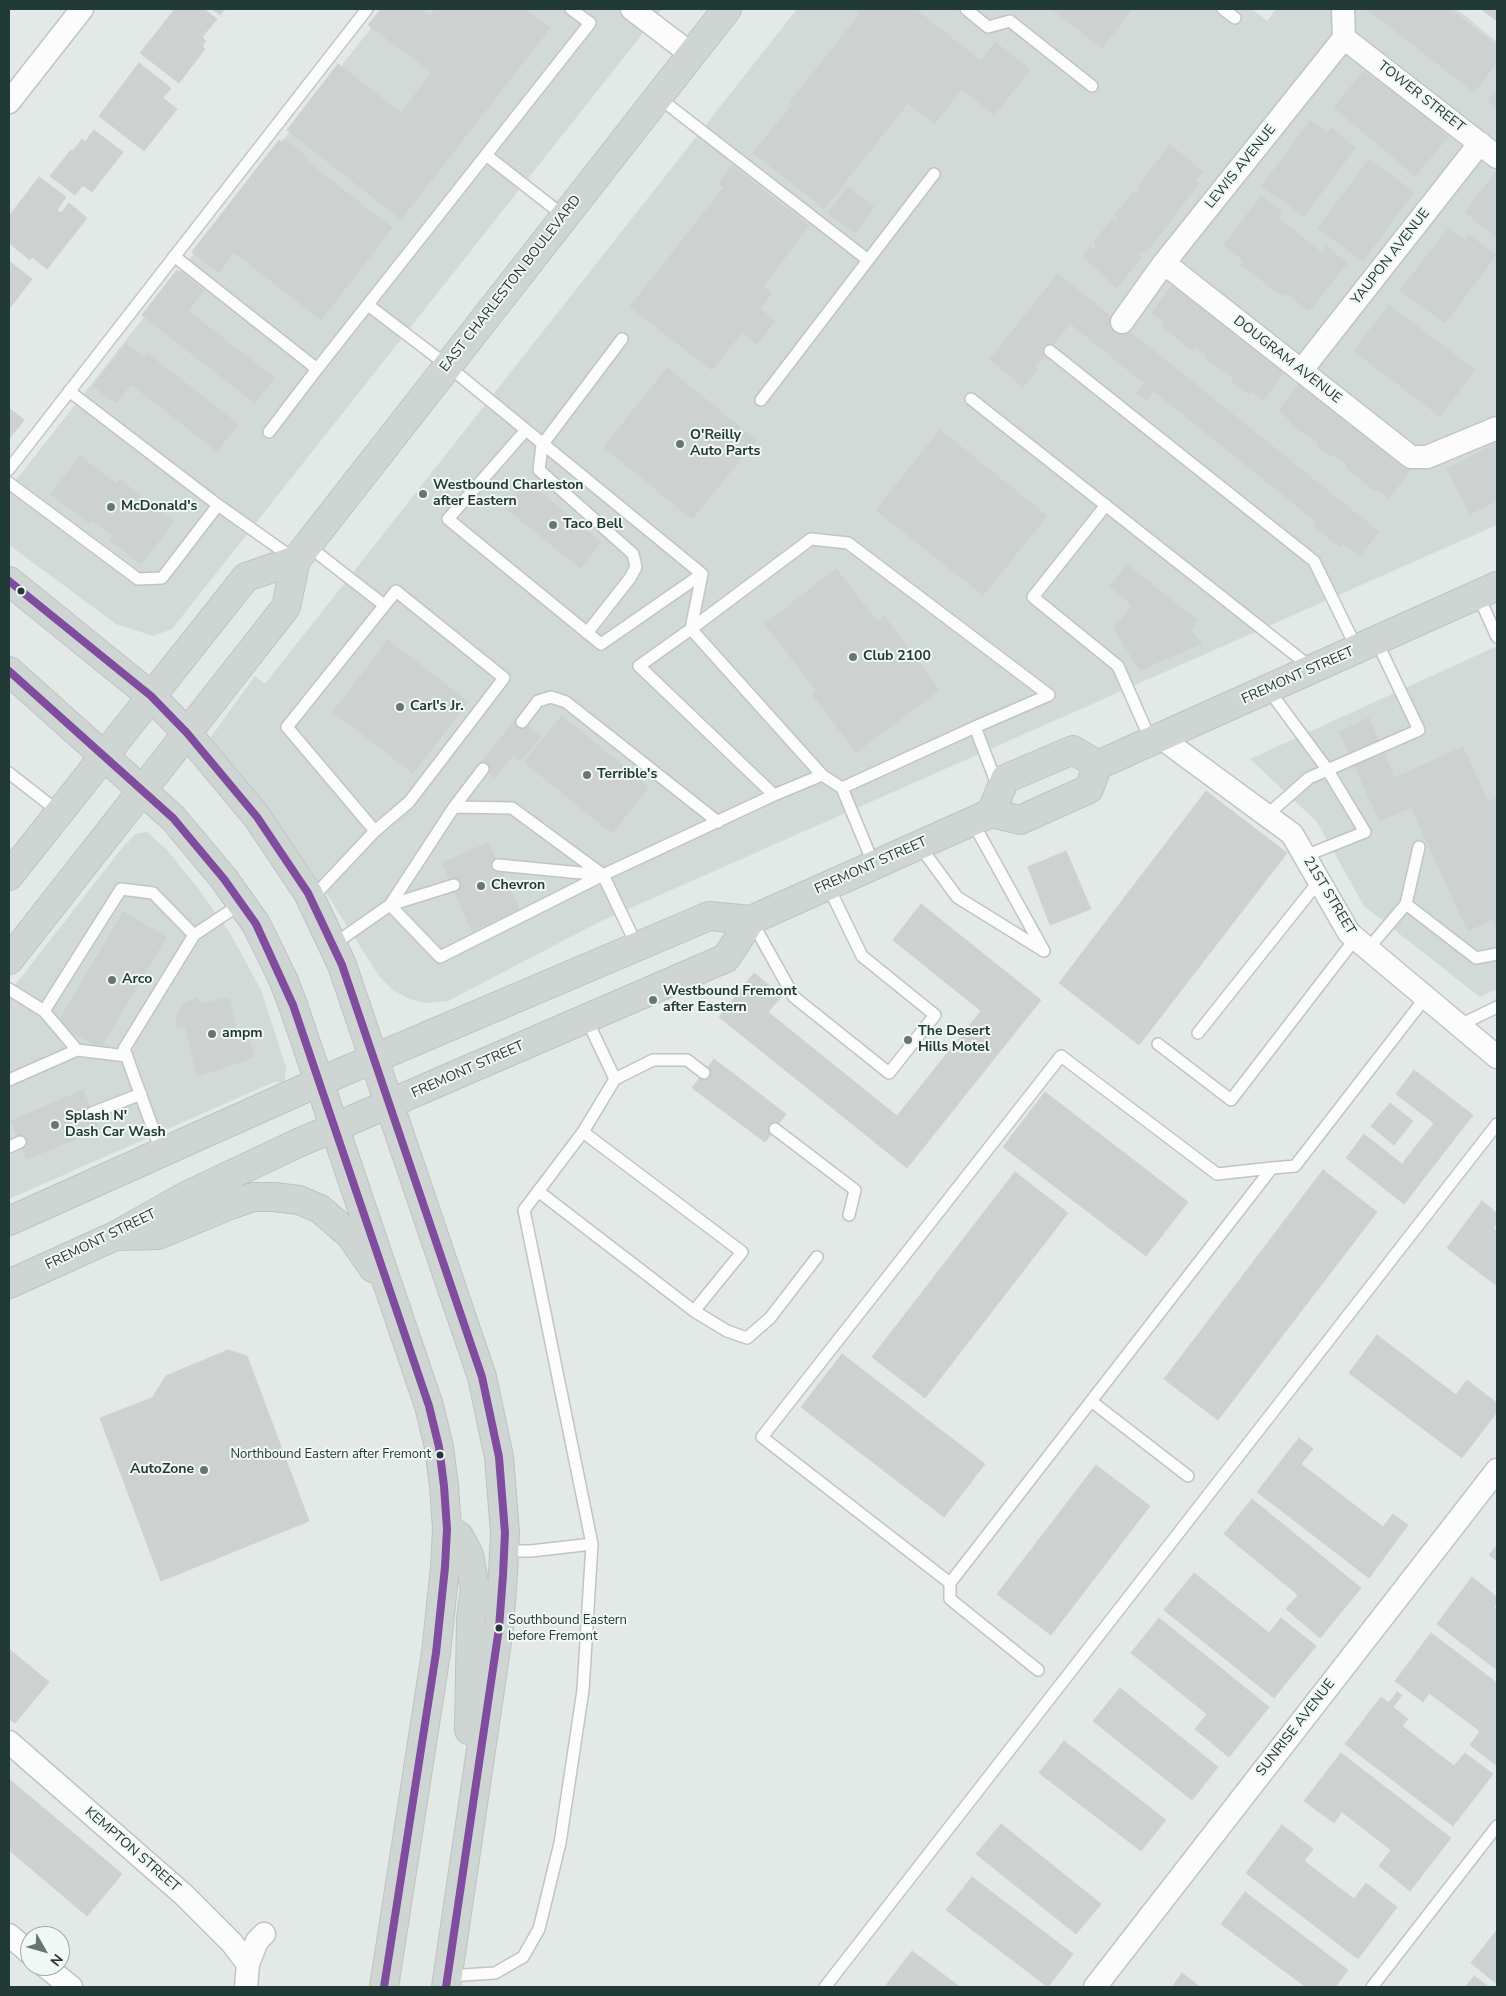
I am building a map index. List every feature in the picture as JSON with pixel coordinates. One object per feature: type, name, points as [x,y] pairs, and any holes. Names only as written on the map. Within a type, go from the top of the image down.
[{"type":"main road","name":"EAST CHARLESTON BOULEVARD","points":[[9,960],[141,789],[286,607],[302,553],[727,9]]},
{"type":"main road","points":[[9,876],[246,576],[302,553]]},
{"type":"main road","points":[[9,581],[150,696],[187,733],[274,841],[311,899],[334,944],[482,1377],[499,1457],[503,1497],[504,1550],[499,1628],[447,1981]]},
{"type":"main road","name":"FREMONT STREET","points":[[9,1221],[161,1151],[327,1105],[382,1081],[637,946],[708,916],[751,920],[919,845],[988,808],[1005,779],[1073,750],[1098,765],[1488,590]]},
{"type":"main road","points":[[9,671],[141,789],[187,834],[256,924],[283,980],[429,1406],[437,1439],[444,1486],[447,1529],[436,1653],[384,1987]]},
{"type":"main road","points":[[988,808],[1020,820],[1089,789],[1098,765]]},
{"type":"main road","name":"FREMONT STREET","points":[[9,1284],[116,1236],[186,1196],[327,1105],[382,1081],[586,1018],[726,958],[751,920]]},
{"type":"main road","points":[[116,1236],[158,1235],[253,1198],[274,1197],[299,1200],[320,1208],[351,1236],[396,1306]]},
{"type":"main road","points":[[447,1529],[459,1536],[469,1555],[474,1588],[471,1619],[468,1836]]},
{"type":"street","points":[[9,102],[82,9]]},
{"type":"street","points":[[632,9],[691,54]]},
{"type":"street","points":[[1343,9],[1344,38]]},
{"type":"street","name":"TOWER STREET","points":[[1344,38],[1489,150]]},
{"type":"street","name":"LEWIS AVENUE","points":[[1122,322],[1164,263],[1344,38]]},
{"type":"street","name":"YAUPON AVENUE","points":[[1301,372],[1489,150]]},
{"type":"street","name":"DOUGRAM AVENUE","points":[[1164,263],[1410,457],[1428,457],[1497,428]]},
{"type":"street","name":"21ST STREET","points":[[1156,739],[1292,834],[1349,933],[1497,1058]]},
{"type":"street","name":"SUNRISE AVENUE","points":[[1095,1987],[1497,1470]]},
{"type":"street","name":"KEMPTON STREET","points":[[9,1742],[184,1896],[232,1943],[248,1964]]},
{"type":"street","points":[[246,1987],[248,1964],[257,1941],[264,1934]]},
{"type":"street","points":[[9,1935],[20,1944]]},
{"type":"street","points":[[58,1976],[71,1987]]},
{"type":"lane","points":[[9,469],[367,9]]},
{"type":"lane","points":[[966,9],[988,27],[1010,21],[1092,86]]},
{"type":"lane","points":[[1223,9],[1235,18]]},
{"type":"lane","points":[[269,432],[590,23],[577,10]]},
{"type":"lane","points":[[658,97],[868,260]]},
{"type":"lane","points":[[486,155],[564,216]]},
{"type":"lane","points":[[761,400],[934,174]]},
{"type":"lane","points":[[174,256],[317,369]]},
{"type":"lane","points":[[368,305],[448,366],[542,445],[702,574]]},
{"type":"lane","points":[[586,633],[636,568],[633,554],[539,470],[542,445],[622,339]]},
{"type":"lane","points":[[1050,351],[1314,561],[1419,730],[1308,778],[1267,815]]},
{"type":"lane","points":[[69,391],[218,505],[302,553],[384,605]]},
{"type":"lane","points":[[971,399],[1313,669]]},
{"type":"lane","points":[[525,431],[448,519],[586,633],[600,644],[702,574]]},
{"type":"lane","points":[[9,483],[138,579],[162,578],[218,505]]},
{"type":"lane","points":[[1106,505],[1033,597],[1118,666],[1156,739]]},
{"type":"lane","points":[[774,795],[640,666],[810,539],[848,543],[1049,695],[842,788]]},
{"type":"lane","points":[[691,629],[702,574]]},
{"type":"lane","points":[[1488,590],[1497,637]]},
{"type":"lane","points":[[311,899],[375,831],[409,802],[504,678],[396,591],[287,727],[375,831]]},
{"type":"lane","points":[[691,629],[822,775],[842,788],[874,865]]},
{"type":"lane","points":[[1268,689],[1327,769],[1365,832],[1305,856]]},
{"type":"lane","points":[[522,722],[538,701],[551,697],[566,702],[718,822]]},
{"type":"lane","points":[[919,845],[956,897],[1044,951],[988,808],[975,727]]},
{"type":"lane","points":[[390,905],[454,807],[483,769]]},
{"type":"lane","points":[[9,773],[59,812]]},
{"type":"lane","points":[[390,905],[440,957],[604,875],[774,795],[822,775]]},
{"type":"lane","points":[[454,807],[512,808],[604,875],[637,946]]},
{"type":"lane","points":[[1158,1044],[1231,1100],[1362,944],[1406,904],[1419,847]]},
{"type":"lane","points":[[498,865],[604,875]]},
{"type":"lane","points":[[1198,1033],[1319,881]]},
{"type":"lane","points":[[334,944],[390,905],[454,885]]},
{"type":"lane","points":[[751,920],[794,997],[889,1073],[935,1015],[862,956],[828,886]]},
{"type":"lane","points":[[44,1011],[121,889],[153,894],[194,935]]},
{"type":"lane","points":[[161,1151],[124,1049],[194,935],[242,904]]},
{"type":"lane","points":[[1406,904],[1476,958],[1497,954]]},
{"type":"lane","points":[[9,989],[44,1011],[77,1050]]},
{"type":"lane","points":[[950,1582],[762,1437],[1061,1056],[1217,1174],[1295,1166],[1425,998]]},
{"type":"lane","points":[[1460,1025],[1497,1007]]},
{"type":"lane","points":[[586,1018],[615,1079]]},
{"type":"lane","points":[[9,1080],[77,1050],[127,1056]]},
{"type":"lane","points":[[447,1981],[495,1972],[523,1957],[539,1929],[560,1844],[583,1690],[592,1544],[524,1210],[584,1132],[615,1079],[653,1060],[687,1060],[704,1073]]},
{"type":"lane","points":[[92,1113],[140,1094]]},
{"type":"lane","points":[[826,1987],[1497,1124]]},
{"type":"lane","points":[[775,1130],[855,1190],[849,1214]]},
{"type":"lane","points":[[584,1132],[742,1252],[694,1311]]},
{"type":"lane","points":[[9,1147],[20,1142]]},
{"type":"lane","points":[[1038,1670],[950,1599],[950,1582],[1272,1168]]},
{"type":"lane","points":[[538,1191],[694,1311],[727,1331],[747,1338],[770,1318],[817,1257]]},
{"type":"lane","points":[[1091,1402],[1188,1476]]},
{"type":"lane","points":[[504,1550],[531,1552],[592,1544]]},
{"type":"lane","points":[[1372,1987],[1497,1826]]},
{"type":"shaded area","points":[[386,9],[662,9],[172,629],[153,636],[116,624],[9,545],[9,489]]},
{"type":"shaded area","points":[[797,9],[1252,9],[1267,21],[1276,9],[1457,9],[1497,42],[1497,525],[599,922],[448,1001],[426,1003],[409,999],[393,990],[379,976],[312,871],[272,818],[206,744],[255,676],[265,684]]},
{"type":"shaded area","points":[[1497,646],[1497,989],[1480,997],[1364,906],[1317,822],[1250,759]]},
{"type":"shaded area","points":[[147,832],[167,850],[230,933],[261,990],[286,1067],[285,1082],[274,1082],[9,1199],[9,993],[122,848],[136,834]]},
{"type":"building","points":[[175,9],[204,9],[217,19],[202,37],[206,41],[202,46],[205,49],[179,83],[140,53]]},
{"type":"building","points":[[212,9],[225,9],[220,15]]},
{"type":"building","points":[[381,9],[421,9],[430,16],[435,9],[525,9],[550,28],[401,219],[287,130],[338,64],[401,113],[432,72],[368,25]]},
{"type":"building","points":[[854,9],[915,9],[981,61],[995,42],[1030,70],[994,115],[962,89],[934,124],[908,103],[824,208],[753,153],[793,104],[790,102],[860,14]]},
{"type":"building","points":[[1052,9],[1132,9],[1102,48]]},
{"type":"building","points":[[1367,9],[1450,9],[1497,46],[1497,62],[1474,92]]},
{"type":"building","points":[[1481,9],[1497,9],[1497,21]]},
{"type":"building","points":[[139,63],[171,88],[163,98],[177,109],[144,151],[99,116]]},
{"type":"building","points":[[1364,71],[1384,87],[1387,83],[1448,137],[1415,176],[1334,107]]},
{"type":"building","points":[[1497,89],[1497,109],[1487,101]]},
{"type":"building","points":[[1310,121],[1328,133],[1332,128],[1355,148],[1304,216],[1262,186]]},
{"type":"building","points":[[94,130],[123,152],[92,192],[83,185],[75,195],[50,176],[71,150],[73,151],[82,139],[85,142]]},
{"type":"building","points":[[284,139],[308,158],[306,161],[392,228],[321,320],[234,252],[219,273],[192,252],[279,140],[282,142]]},
{"type":"building","points":[[1170,145],[1203,172],[1195,180],[1199,183],[1146,252],[1142,250],[1137,255],[1141,258],[1117,288],[1083,256],[1090,247],[1094,250],[1096,246],[1094,242],[1112,219],[1116,222],[1118,218],[1115,215],[1134,191],[1137,194],[1141,191],[1138,187]]},
{"type":"building","points":[[1369,160],[1414,192],[1363,261],[1318,228]]},
{"type":"building","points":[[732,166],[809,226],[763,286],[772,293],[760,309],[775,321],[757,344],[742,332],[712,370],[630,307],[724,187],[719,183]]},
{"type":"building","points":[[1497,173],[1497,238],[1465,212]]},
{"type":"building","points":[[39,177],[66,197],[57,210],[61,213],[69,203],[87,218],[47,269],[32,257],[30,260],[9,243],[9,216]]},
{"type":"building","points":[[848,187],[874,207],[855,233],[828,213]]},
{"type":"building","points":[[1261,196],[1282,211],[1279,219],[1322,253],[1326,246],[1347,263],[1309,311],[1286,293],[1283,296],[1241,265],[1244,261],[1224,245]]},
{"type":"building","points":[[1449,228],[1465,241],[1469,235],[1496,255],[1445,323],[1400,290]]},
{"type":"building","points":[[9,261],[32,279],[9,309]]},
{"type":"building","points":[[177,270],[204,290],[188,311],[274,378],[255,403],[142,315]]},
{"type":"building","points":[[1058,274],[1379,532],[1359,556],[1343,543],[1340,547],[1314,526],[1317,522],[1154,391],[1147,400],[1137,393],[1144,383],[1070,323],[1034,368],[1037,370],[1023,387],[990,359]]},
{"type":"building","points":[[1173,284],[1288,367],[1263,400],[1251,391],[1248,393],[1232,382],[1234,378],[1205,359],[1207,356],[1195,346],[1192,350],[1162,326],[1165,323],[1152,313]]},
{"type":"building","points":[[1389,305],[1475,370],[1440,416],[1354,351]]},
{"type":"building","points":[[126,344],[144,358],[148,354],[238,424],[217,451],[131,384],[116,403],[93,386]]},
{"type":"building","name":"O'Reilly Auto Parts","points":[[667,368],[756,440],[692,519],[604,447]]},
{"type":"building","points":[[1303,380],[1412,468],[1389,498],[1376,488],[1374,490],[1345,467],[1347,464],[1334,455],[1332,457],[1317,446],[1319,443],[1290,424],[1291,421],[1279,410]]},
{"type":"building","points":[[9,408],[24,420],[9,439]]},
{"type":"building","points":[[940,430],[1047,516],[983,595],[876,510]]},
{"type":"building","points":[[1497,443],[1497,500],[1470,514],[1447,469]]},
{"type":"building","name":"McDonald's","points":[[80,456],[116,484],[119,479],[174,522],[141,564],[110,540],[113,536],[92,520],[90,524],[51,494]]},
{"type":"building","name":"Taco Bell","points":[[527,482],[601,542],[580,568],[506,508]]},
{"type":"building","points":[[1127,565],[1197,620],[1190,631],[1202,643],[1140,670],[1114,629],[1132,605],[1110,586]]},
{"type":"building","name":"Club 2100","points":[[836,569],[878,623],[884,616],[939,690],[856,752],[812,694],[817,691],[765,624]]},
{"type":"building","name":"Carl's Jr.","points":[[388,640],[468,702],[413,773],[333,712]]},
{"type":"building","name":"Terrible's","points":[[562,716],[649,787],[612,833],[524,762]]},
{"type":"building","points":[[517,718],[540,737],[520,761],[513,755],[494,778],[479,765]]},
{"type":"building","points":[[1369,718],[1394,778],[1366,791],[1340,732]]},
{"type":"building","points":[[1463,747],[1488,802],[1497,798],[1497,928],[1493,919],[1468,931],[1411,807],[1380,821],[1366,791]]},
{"type":"building","points":[[1206,791],[1287,853],[1139,1045],[1059,983]]},
{"type":"building","name":"Chevron","points":[[488,843],[519,909],[472,931],[442,863]]},
{"type":"building","points":[[1066,851],[1091,909],[1050,925],[1028,867]]},
{"type":"building","points":[[921,904],[1041,1000],[907,1168],[719,1017],[754,973],[782,996],[768,1012],[897,1116],[981,1011],[893,940]]},
{"type":"building","name":"Arco","points":[[123,912],[166,937],[100,1049],[58,1023]]},
{"type":"building","name":"ampm","points":[[197,998],[199,1004],[229,998],[238,1041],[250,1041],[254,1057],[198,1076],[185,1026],[177,1028],[176,1017],[185,1003]]},
{"type":"building","points":[[714,1059],[786,1114],[765,1142],[692,1088]]},
{"type":"building","points":[[1414,1070],[1473,1115],[1404,1204],[1346,1158],[1364,1134],[1402,1164],[1434,1123],[1396,1094]]},
{"type":"building","name":"Splash N' Dash Car Wash","points":[[83,1090],[99,1129],[27,1159],[11,1121]]},
{"type":"building","points":[[1045,1092],[1188,1202],[1146,1256],[1003,1147]]},
{"type":"building","points":[[1390,1103],[1413,1121],[1394,1145],[1371,1126]]},
{"type":"building","points":[[1323,1170],[1377,1212],[1218,1420],[1164,1379]]},
{"type":"building","points":[[1015,1172],[1068,1213],[925,1398],[872,1357]]},
{"type":"building","points":[[1482,1201],[1497,1213],[1497,1223],[1493,1228],[1497,1231],[1497,1286],[1447,1248]]},
{"type":"building","points":[[1377,1335],[1456,1395],[1467,1380],[1497,1403],[1497,1412],[1462,1458],[1349,1373]]},
{"type":"building","name":"AutoZone","points":[[228,1350],[247,1356],[309,1521],[161,1581],[100,1418],[152,1398],[166,1376]]},
{"type":"building","points":[[842,1354],[985,1464],[944,1517],[801,1407]]},
{"type":"building","points":[[1299,1438],[1313,1449],[1301,1464],[1383,1527],[1393,1514],[1408,1525],[1369,1578],[1257,1492]]},
{"type":"building","points":[[1096,1465],[1150,1506],[1051,1635],[997,1594]]},
{"type":"building","points":[[1252,1499],[1361,1588],[1320,1638],[1286,1609],[1298,1595],[1224,1534]]},
{"type":"building","points":[[1497,1545],[1497,1561],[1489,1555]]},
{"type":"building","points":[[1194,1573],[1269,1633],[1281,1618],[1316,1646],[1274,1698],[1164,1610]]},
{"type":"building","points":[[1472,1577],[1497,1597],[1497,1604],[1494,1607],[1497,1610],[1497,1670],[1437,1624]]},
{"type":"building","points":[[1159,1618],[1269,1707],[1229,1757],[1195,1729],[1207,1714],[1131,1653]]},
{"type":"building","points":[[1431,1633],[1497,1683],[1497,1766],[1470,1745],[1480,1731],[1429,1693],[1423,1702],[1395,1681]]},
{"type":"building","points":[[9,1649],[49,1682],[15,1723],[9,1719]]},
{"type":"building","points":[[1120,1688],[1218,1767],[1192,1800],[1093,1721]]},
{"type":"building","points":[[1397,1692],[1402,1695],[1393,1707],[1408,1719],[1402,1726],[1454,1766],[1465,1753],[1493,1774],[1453,1826],[1345,1744],[1381,1697],[1389,1703]]},
{"type":"building","points":[[1064,1741],[1166,1820],[1141,1851],[1039,1773]]},
{"type":"building","points":[[1341,1753],[1451,1838],[1410,1891],[1379,1866],[1391,1850],[1342,1812],[1334,1823],[1304,1801]]},
{"type":"building","points":[[9,1779],[122,1874],[87,1916],[9,1850]]},
{"type":"building","points":[[1001,1824],[1101,1904],[1076,1934],[976,1854]]},
{"type":"building","points":[[1282,1825],[1313,1849],[1304,1861],[1354,1899],[1366,1883],[1397,1907],[1358,1959],[1246,1873]]},
{"type":"building","points":[[972,1877],[1073,1954],[1048,1987],[946,1910]]},
{"type":"building","points":[[1245,1892],[1348,1970],[1335,1987],[1306,1987],[1221,1924]]},
{"type":"building","points":[[1497,1930],[1497,1984],[1471,1963]]},
{"type":"building","points":[[912,1951],[960,1987],[888,1987],[886,1985]]},
{"type":"building","points":[[1182,1973],[1200,1987],[1172,1987]]},
{"type":"building","points":[[1474,1976],[1489,1987],[1465,1987]]},
{"type":"transit line","points":[[9,581],[151,696],[187,733],[257,817],[308,893],[342,965],[482,1377],[499,1457],[505,1533],[503,1575],[499,1628],[446,1987]]},
{"type":"transit line","points":[[9,671],[173,818],[224,879],[256,924],[293,1005],[429,1406],[439,1447],[444,1486],[447,1529],[445,1567],[436,1653],[384,1987]]},
{"type":"place","name":"O'Reilly Auto Parts","points":[[680,444]]},
{"type":"place","name":"Westbound Charleston after Eastern","points":[[423,494]]},
{"type":"place","name":"McDonald's","points":[[111,507]]},
{"type":"place","name":"Taco Bell","points":[[553,525]]},
{"type":"place","name":"Club 2100","points":[[853,657]]},
{"type":"place","name":"Carl's Jr.","points":[[400,707]]},
{"type":"place","name":"Terrible's","points":[[587,775]]},
{"type":"place","name":"Chevron","points":[[481,886]]},
{"type":"place","name":"Arco","points":[[112,980]]},
{"type":"place","name":"Westbound Fremont after Eastern","points":[[653,1000]]},
{"type":"place","name":"ampm","points":[[212,1034]]},
{"type":"place","name":"The Desert Hills Motel","points":[[908,1040]]},
{"type":"place","name":"Splash N' Dash Car Wash","points":[[55,1125]]},
{"type":"place","name":"Northbound Eastern after Fremont","points":[[440,1455]]},
{"type":"place","name":"AutoZone","points":[[204,1470]]},
{"type":"place","name":"Southbound Eastern before Fremont","points":[[499,1628]]}]
